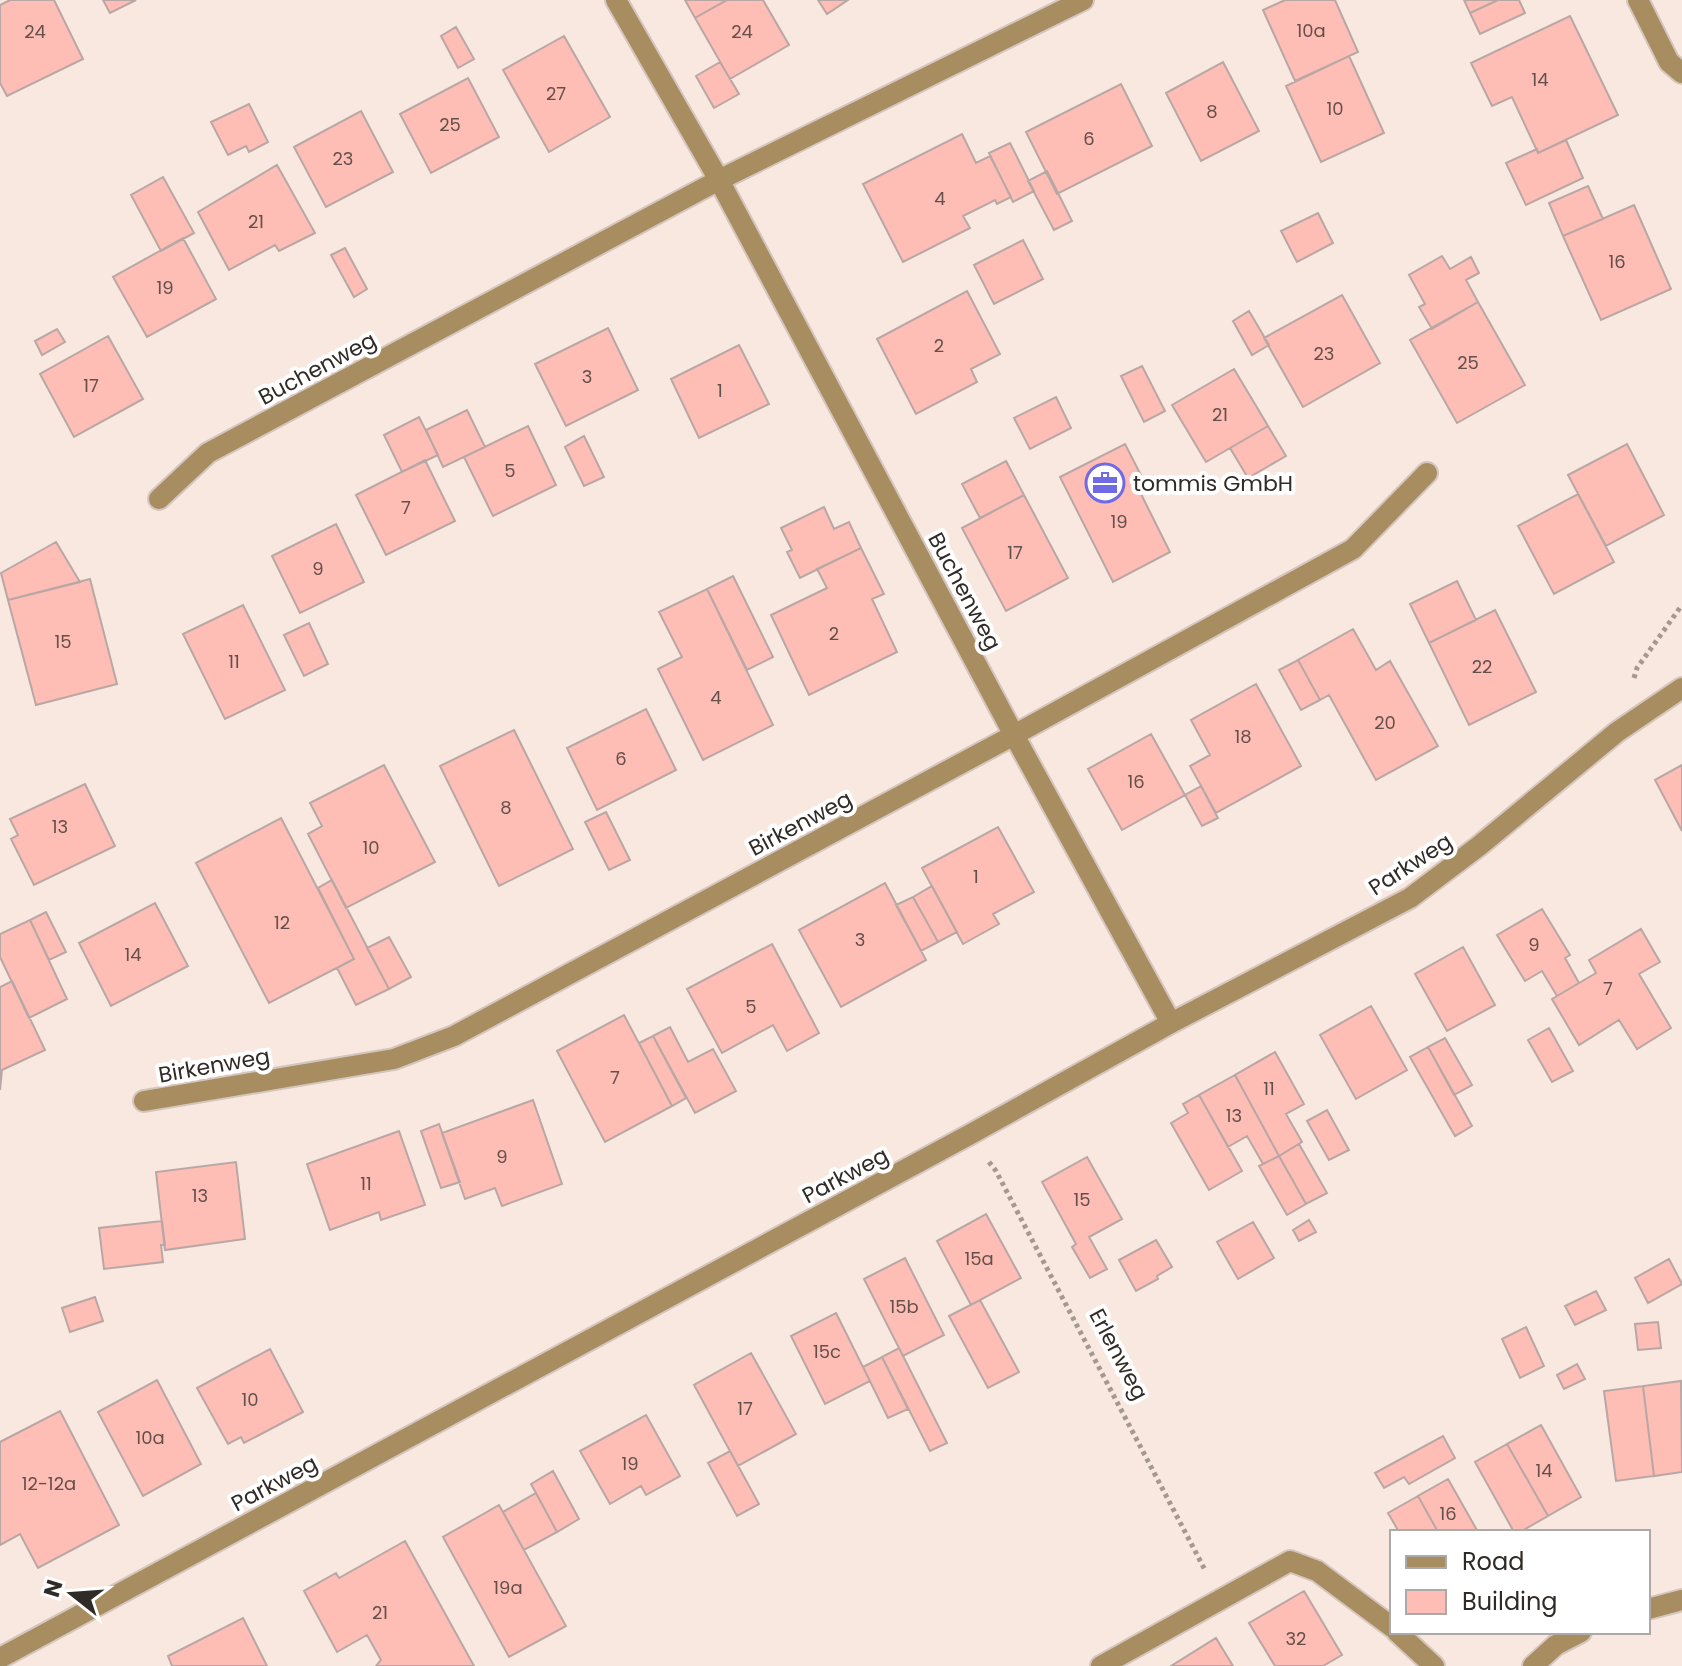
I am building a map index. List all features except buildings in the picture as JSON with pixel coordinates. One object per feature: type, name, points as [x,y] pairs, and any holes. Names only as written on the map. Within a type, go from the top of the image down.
[{"type":"street","points":[[616,0],[719,180]]},
{"type":"street","name":"Buchenweg","points":[[159,499],[208,453],[719,180],[1083,0]]},
{"type":"street","points":[[1638,0],[1669,62],[1682,73]]},
{"type":"street","name":"Buchenweg","points":[[719,180],[1171,1023]]},
{"type":"street","name":"Birkenweg","points":[[144,1101],[394,1059],[454,1036],[1353,549],[1427,473]]},
{"type":"street","name":"Parkweg","points":[[0,1658],[1171,1023],[1410,898],[1479,846],[1617,732],[1682,688]]},
{"type":"street","points":[[1101,1666],[1290,1561],[1317,1571],[1390,1626]]},
{"type":"street","points":[[1650,1608],[1682,1600]]},
{"type":"street","points":[[1399,1634],[1434,1666]]},
{"type":"street","points":[[1533,1666],[1556,1645],[1577,1634]]},
{"type":"path","points":[[1617,732],[1637,668],[1682,605]]},
{"type":"path","name":"Erlenweg","points":[[969,1135],[996,1171],[1204,1567],[1224,1598]]},
{"type":"place","name":"tommis GmbH","points":[[1105,483]]}]
